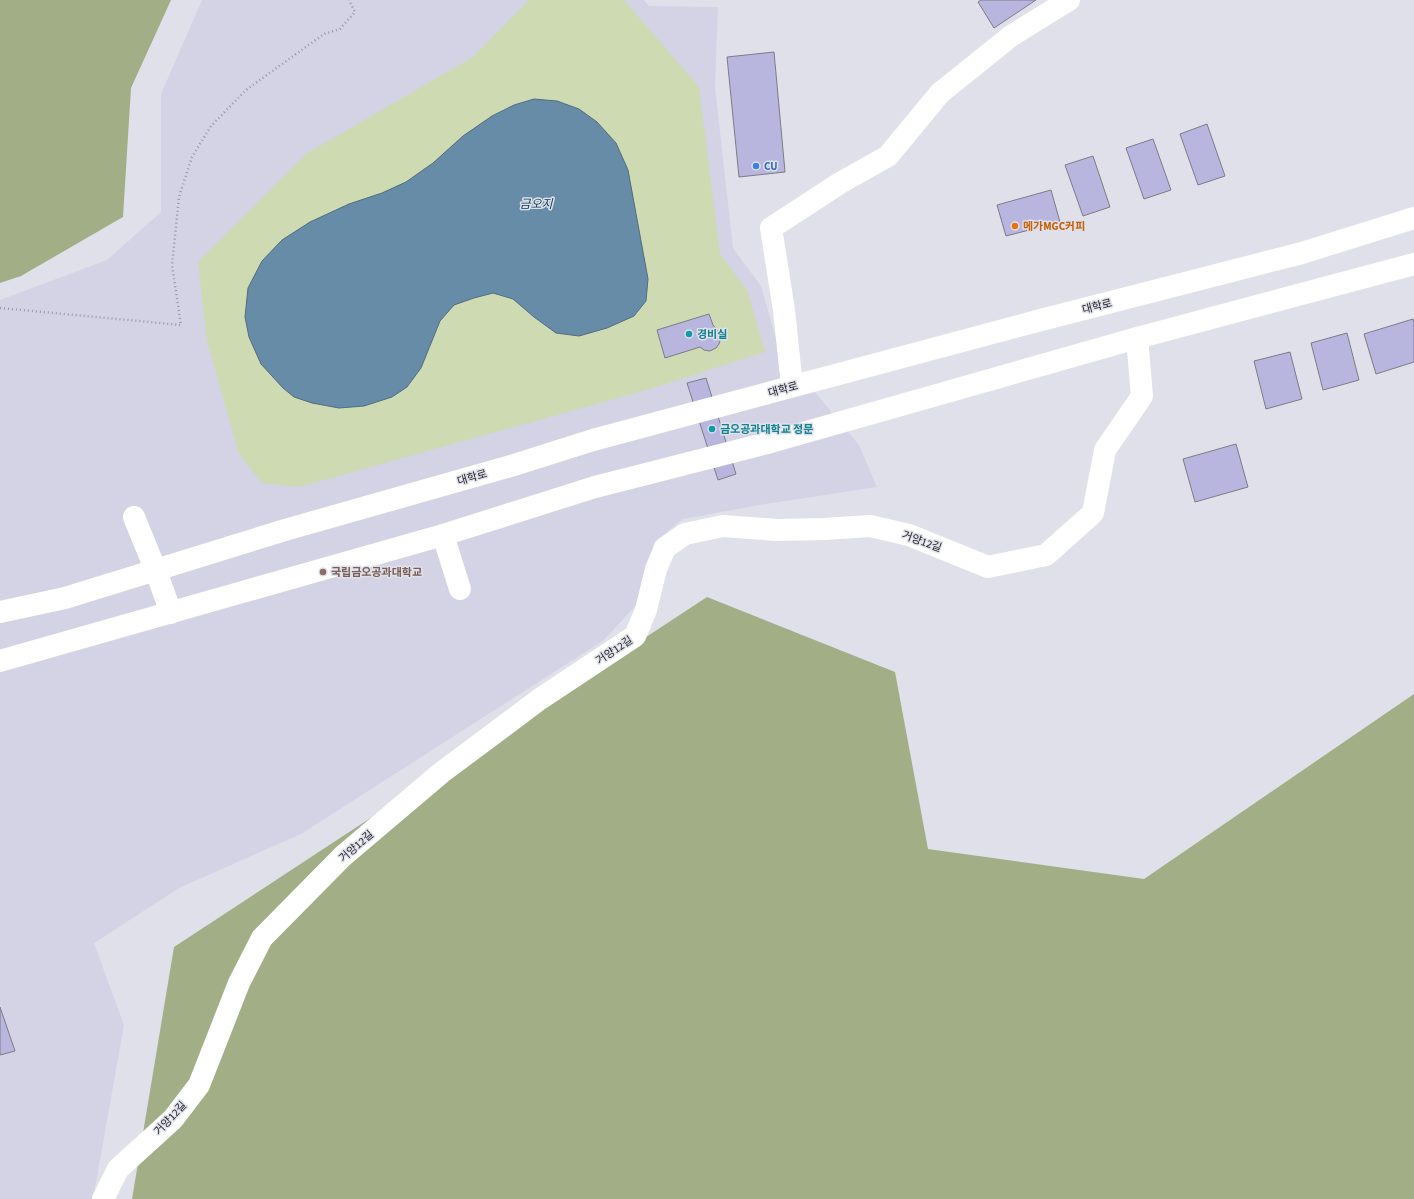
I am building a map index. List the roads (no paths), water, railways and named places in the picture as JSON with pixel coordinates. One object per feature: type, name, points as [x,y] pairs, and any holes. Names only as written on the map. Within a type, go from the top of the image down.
[{"type":"street","points":[[792,386],[784,310],[771,228],[840,183],[888,156],[940,93],[1011,36],[1069,0]]},
{"type":"street","name":"대학로","points":[[0,612],[65,598],[285,530],[514,465],[593,440],[1049,318],[1302,253],[1414,218]]},
{"type":"street","points":[[0,661],[443,535],[595,487],[771,442],[1137,338],[1414,264]]},
{"type":"street","name":"거양12길","points":[[103,1199],[118,1169],[173,1119],[199,1085],[239,983],[262,938],[343,856],[441,773],[540,699],[635,636],[646,610],[656,569],[665,548],[685,534],[723,526],[777,530],[870,526],[909,535],[988,567],[1046,555],[1093,514],[1105,450],[1142,396],[1137,338]]},
{"type":"street","points":[[134,517],[171,613]]},
{"type":"street","points":[[443,535],[460,589]]},
{"type":"water","name":"금오지","points":[[534,99],[557,101],[579,109],[597,122],[616,143],[628,170],[648,279],[646,301],[634,316],[607,328],[579,336],[556,333],[513,299],[493,293],[454,305],[440,321],[421,368],[407,387],[392,397],[364,406],[339,408],[312,403],[294,397],[283,388],[261,364],[249,337],[245,317],[248,288],[262,261],[282,240],[310,222],[349,204],[382,193],[406,182],[433,163],[463,136],[492,116],[514,105]]},
{"type":"place","name":"CU","points":[[756,166]]},
{"type":"place","name":"메가MGC커피","points":[[1015,226]]},
{"type":"place","name":"경비실","points":[[689,334]]},
{"type":"place","name":"금오공과대학교 정문","points":[[712,429]]},
{"type":"place","name":"국립금오공과대학교","points":[[323,572]]}]
